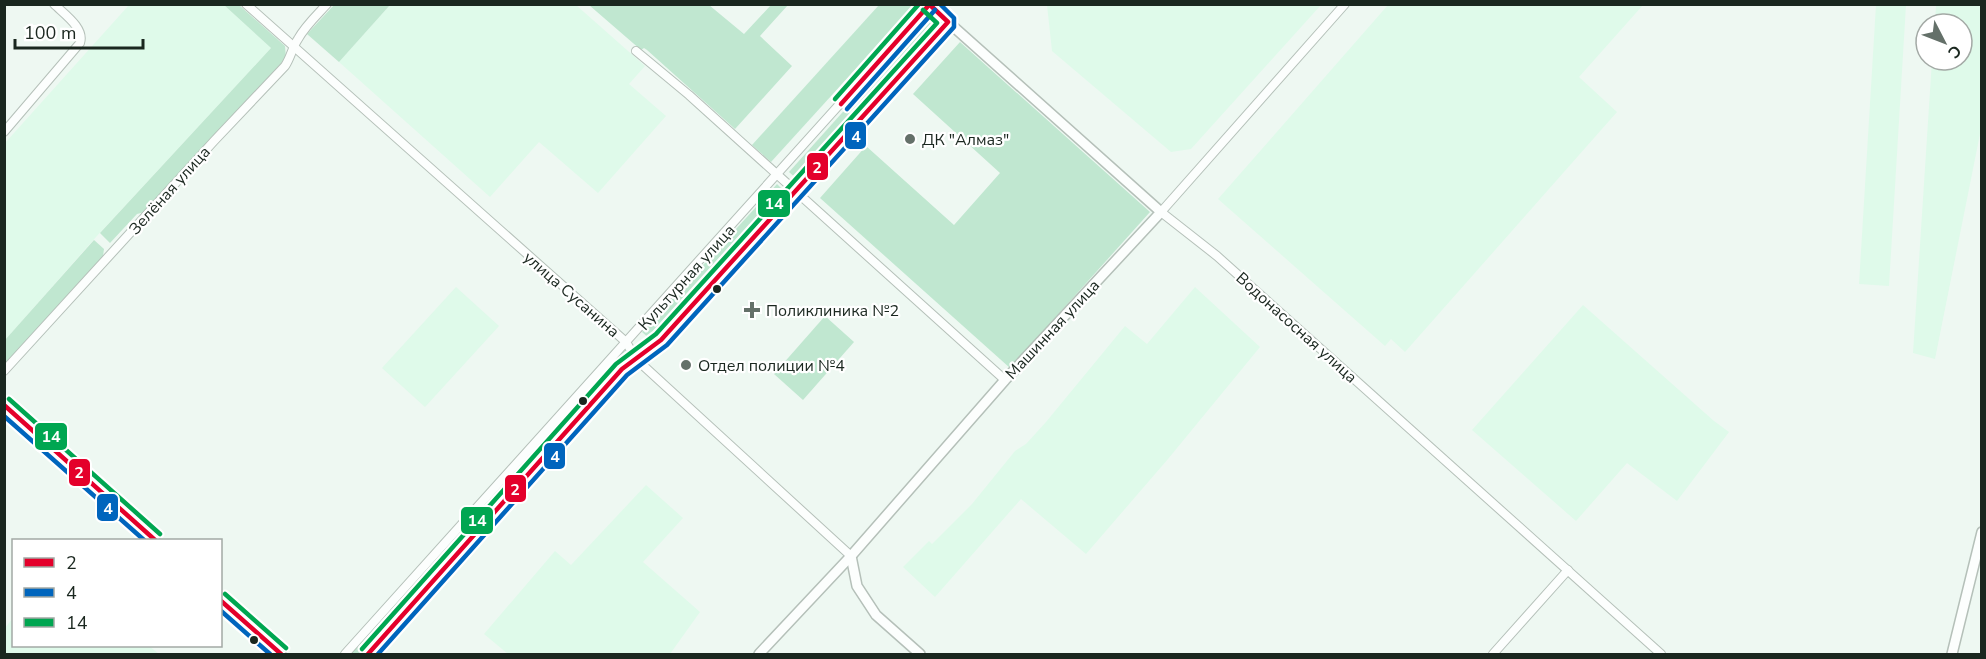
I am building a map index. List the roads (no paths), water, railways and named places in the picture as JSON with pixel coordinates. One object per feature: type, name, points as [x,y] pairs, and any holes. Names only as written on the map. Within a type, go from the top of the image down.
[{"type":"street","points":[[4,132],[77,48],[82,37],[79,30],[54,4]]},
{"type":"street","name":"улица Сусанина","points":[[246,4],[626,342],[636,359],[851,556]]},
{"type":"street","name":"Зелёная улица","points":[[4,371],[285,66],[302,33],[327,4]]},
{"type":"street","name":"Машинная улица","points":[[759,654],[851,556],[1005,380],[1161,212],[1345,4]]},
{"type":"street","name":"Водонасосная улица","points":[[929,5],[1161,212],[1216,256],[1661,654]]},
{"type":"street","name":"Культурная улица","points":[[345,654],[929,5]]},
{"type":"street","name":"Культурная улица","points":[[368,654],[622,369],[661,340],[948,22]]},
{"type":"street","points":[[636,51],[689,95],[1005,380]]},
{"type":"street","points":[[4,405],[154,539]]},
{"type":"street","points":[[1952,654],[1982,532]]},
{"type":"street","points":[[851,556],[857,586],[876,615],[920,654]]},
{"type":"street","points":[[1493,654],[1568,570]]},
{"type":"street","points":[[222,602],[281,654]]},
{"type":"place","name":"ДК \"Алмаз\"","points":[[910,139]]},
{"type":"place","name":"Поликлиника №2","points":[[752,310]]},
{"type":"place","name":"Отдел полиции №4","points":[[686,365]]}]
